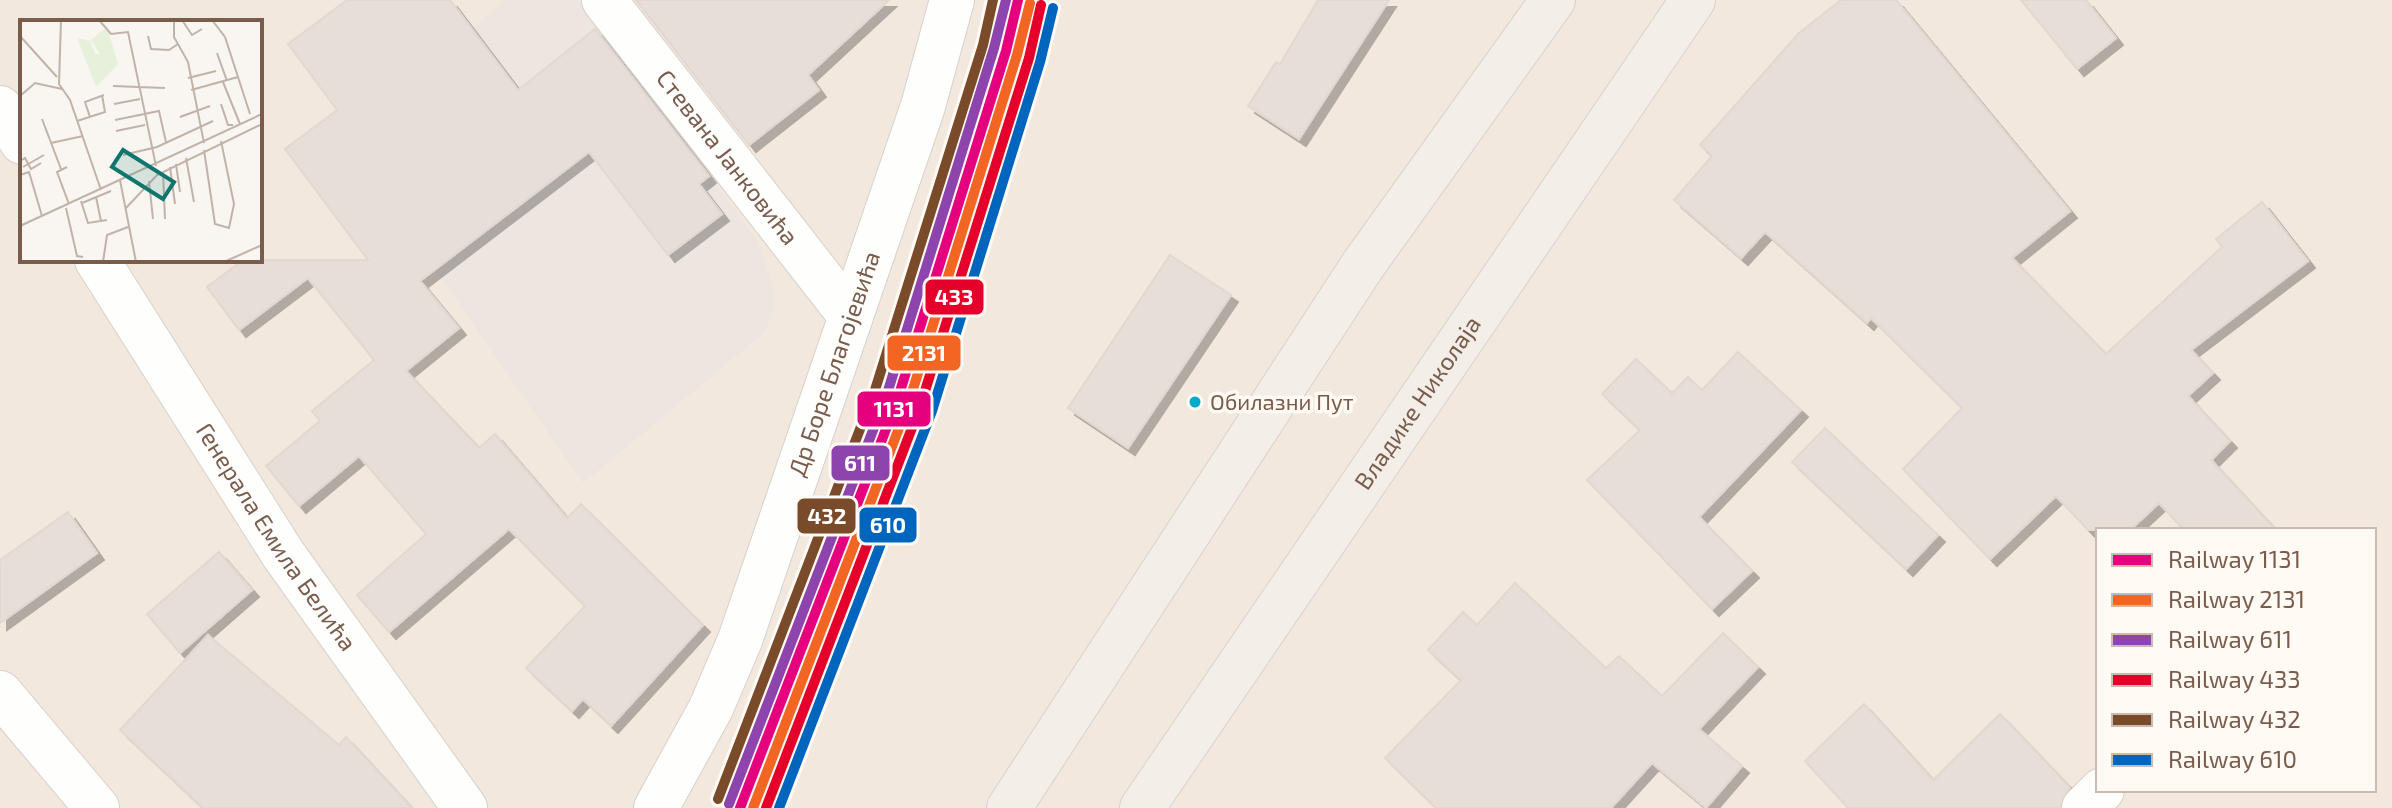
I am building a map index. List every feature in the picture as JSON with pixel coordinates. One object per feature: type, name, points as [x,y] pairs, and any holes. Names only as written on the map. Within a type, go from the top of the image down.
[{"type":"main road","points":[[1009,808],[1363,265],[1553,0]]},
{"type":"main road","name":"Владике Николаја","points":[[1142,808],[1693,0]]},
{"type":"street","name":"Стевана Јанковића","points":[[604,0],[849,314]]},
{"type":"street","name":"Др Боре Благојевића","points":[[656,808],[711,708],[740,640],[849,314],[923,106],[952,0]]},
{"type":"street","points":[[0,108],[20,139]]},
{"type":"street","name":"Генерала Емила Белића","points":[[98,262],[283,554],[465,808]]},
{"type":"street","points":[[0,693],[97,808]]},
{"type":"street","points":[[2084,808],[2100,792]]},
{"type":"shaded area","points":[[0,0],[2392,0],[2392,808],[0,808]]},
{"type":"shaded area","points":[[504,0],[579,0],[758,241],[773,287],[775,307],[764,333],[583,483],[348,143]]},
{"type":"building","points":[[347,0],[450,0],[518,90],[595,29],[709,176],[699,184],[722,214],[668,255],[589,152],[420,281],[459,328],[406,371],[479,448],[495,434],[567,518],[581,504],[703,625],[611,726],[583,699],[572,711],[526,668],[585,606],[509,529],[389,632],[357,595],[426,534],[359,456],[299,506],[266,466],[320,421],[312,411],[374,360],[308,278],[239,330],[207,287],[240,262],[368,260],[285,149],[337,110],[288,44]]},
{"type":"building","points":[[636,0],[889,0],[808,75],[819,90],[749,145]]},
{"type":"building","points":[[1318,0],[1389,0],[1299,139],[1248,106],[1276,62],[1280,64]]},
{"type":"building","points":[[1841,0],[1896,0],[2070,211],[2012,258],[2106,354],[2222,247],[2216,239],[2262,202],[2308,261],[2191,350],[2213,373],[2188,396],[2230,441],[2211,460],[2274,528],[2182,528],[2159,503],[2132,528],[2088,530],[2056,496],[1990,559],[1903,469],[1962,408],[1871,318],[1867,323],[1765,232],[1741,258],[1674,200],[1712,156],[1700,145],[1798,34]]},
{"type":"building","points":[[2021,0],[2086,0],[2116,38],[2077,69]]},
{"type":"building","points":[[1170,255],[1231,295],[1128,448],[1068,408]]},
{"type":"building","points":[[1738,352],[1801,410],[1699,517],[1752,571],[1712,609],[1587,480],[1640,430],[1602,394],[1636,359],[1672,393],[1688,377],[1702,390]]},
{"type":"building","points":[[1825,428],[1938,535],[1906,569],[1792,462]]},
{"type":"building","points":[[68,512],[97,553],[0,623],[0,560]]},
{"type":"building","points":[[219,552],[252,590],[180,653],[147,614]]},
{"type":"building","points":[[1515,583],[1606,668],[1619,656],[1662,696],[1723,633],[1758,667],[1699,729],[1742,766],[1706,808],[1652,763],[1611,808],[1436,808],[1385,758],[1461,680],[1428,650],[1463,612],[1477,625]]},
{"type":"building","points":[[208,635],[339,745],[346,737],[412,808],[203,808],[120,730]]},
{"type":"building","points":[[1864,704],[1933,780],[2000,714],[2070,787],[2060,808],[1848,808],[1805,761]]},
{"type":"rail line","name":"432","points":[[718,799],[875,390],[983,45],[993,0]]},
{"type":"rail line","name":"611","points":[[729,804],[887,394],[1006,0]]},
{"type":"rail line","name":"1131","points":[[740,808],[898,398],[1006,51],[1018,0]]},
{"type":"rail line","name":"2131","points":[[753,808],[909,402],[1017,55],[1030,3]]},
{"type":"rail line","name":"433","points":[[766,808],[920,407],[1029,58],[1041,5]]},
{"type":"rail line","name":"610","points":[[779,808],[932,411],[1040,62],[1053,8]]},
{"type":"place","name":"Обилазни Пут","points":[[1195,402]]}]
